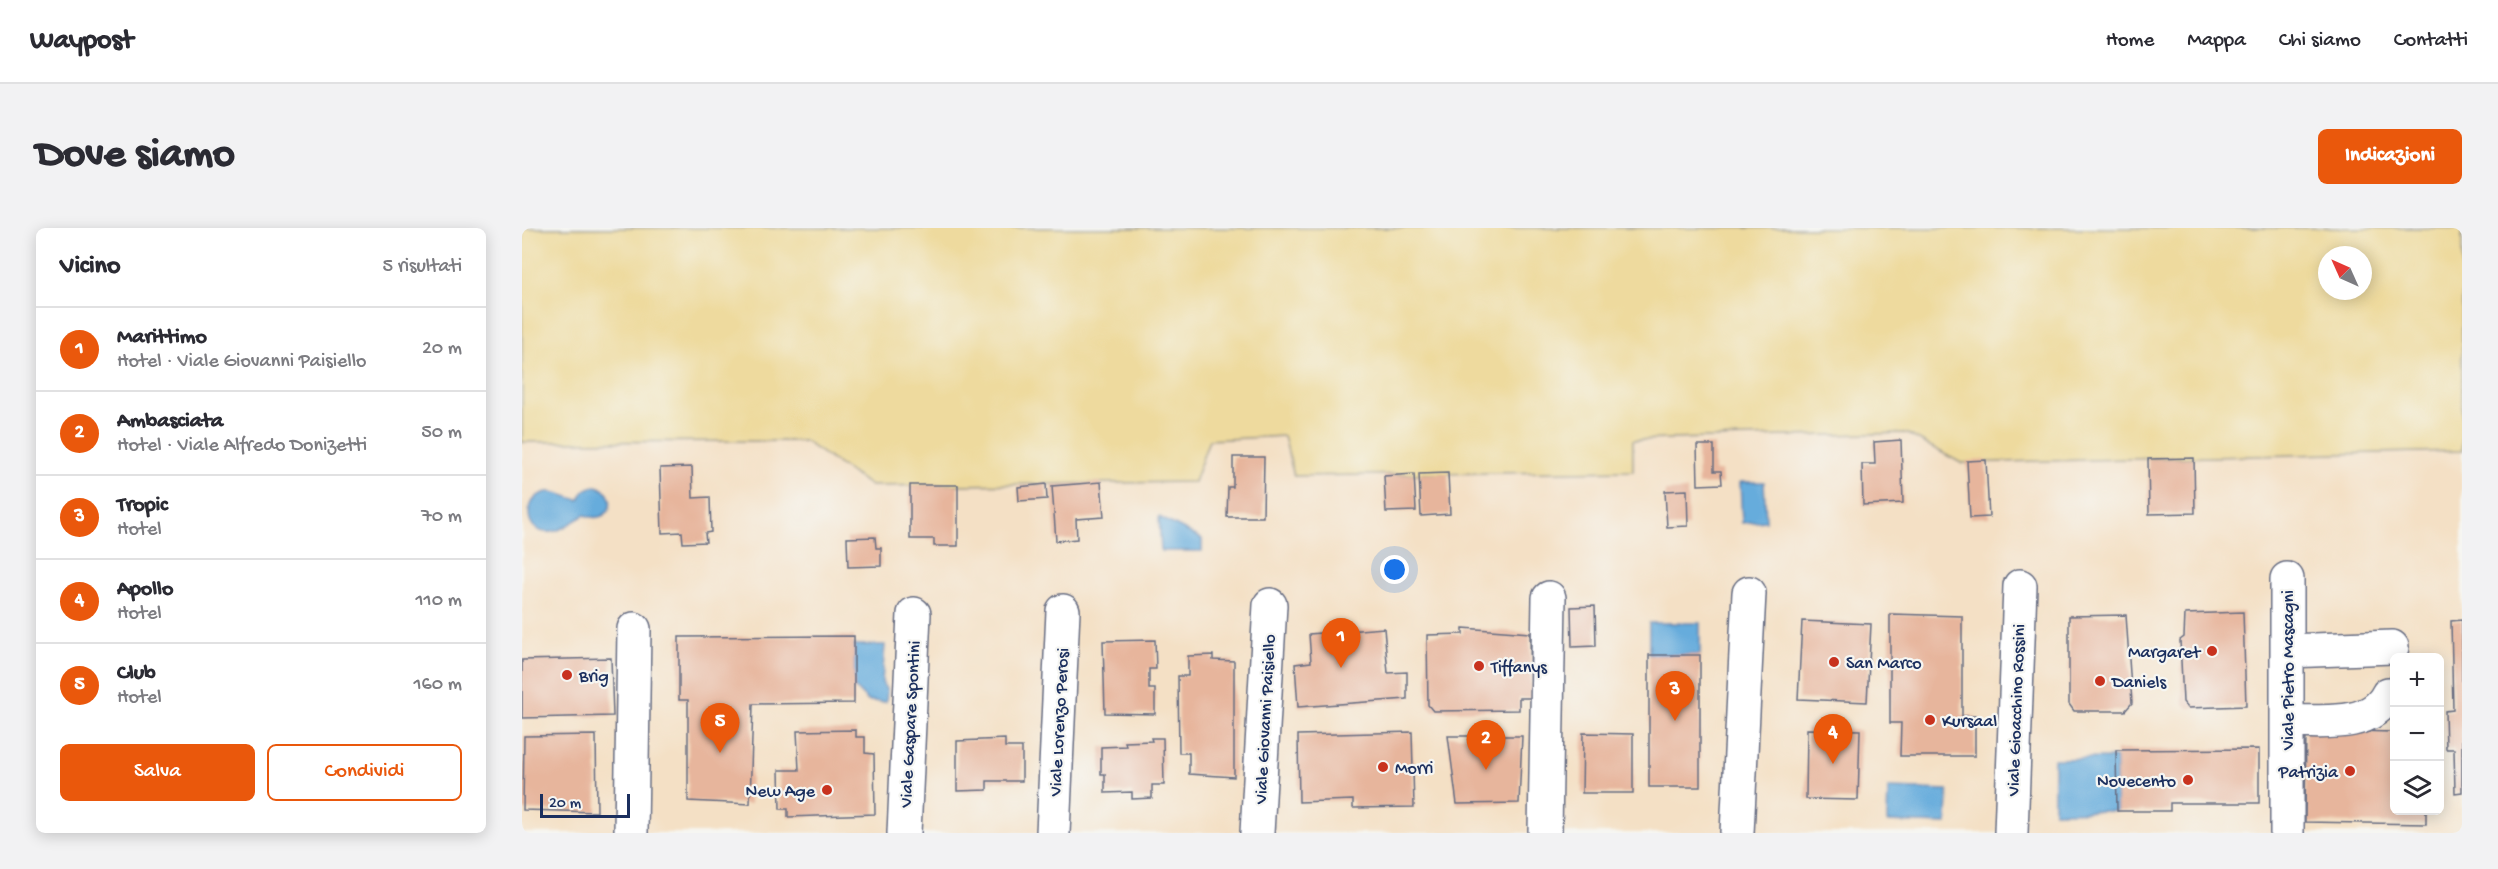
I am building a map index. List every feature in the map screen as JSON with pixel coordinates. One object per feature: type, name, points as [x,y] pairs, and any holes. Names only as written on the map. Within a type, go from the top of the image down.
[{"type":"street","name":"Viale Pietro Mascagni","points":[[2287,579],[2287,833]]},
{"type":"street","name":"Viale Gioacchino Rossini","points":[[2011,833],[2020,586]]},
{"type":"street","points":[[1737,833],[1749,593]]},
{"type":"street","points":[[1545,833],[1549,598]]},
{"type":"street","name":"Viale Giovanni Paisiello","points":[[1257,833],[1270,605]]},
{"type":"street","name":"Viale Lorenzo Perosi","points":[[1053,833],[1063,611]]},
{"type":"street","name":"Viale Gaspare Spontini","points":[[903,833],[914,614]]},
{"type":"street","points":[[631,833],[634,629]]},
{"type":"street","points":[[2288,651],[2392,646]]},
{"type":"street","points":[[2288,721],[2338,721],[2358,717],[2377,709],[2388,694]]},
{"type":"sand","points":[[522,228],[2462,228],[2462,451],[1961,463],[1906,433],[1633,440],[1633,471],[1294,476],[1284,436],[1209,440],[1194,482],[871,486],[804,441],[522,442]]},
{"type":"water","points":[[1740,482],[1764,482],[1766,521],[1742,523]]},
{"type":"water","points":[[597,486],[605,491],[611,502],[606,513],[601,517],[585,515],[564,528],[551,532],[535,528],[531,522],[530,508],[539,495],[551,492],[579,500],[585,490]]},
{"type":"water","points":[[1159,517],[1202,539],[1202,551],[1161,551]]},
{"type":"water","points":[[1649,623],[1700,623],[1700,655],[1649,655]]},
{"type":"water","points":[[854,645],[885,645],[882,682],[887,691],[886,702],[868,701],[854,687]]},
{"type":"water","points":[[2116,758],[2117,811],[2054,812],[2054,759]]},
{"type":"water","points":[[1888,788],[1948,790],[1947,824],[1887,822]]},
{"type":"building","points":[[1901,440],[1903,503],[1863,505],[1862,464],[1875,464],[1874,442]]},
{"type":"building","points":[[1697,445],[1714,445],[1714,471],[1721,471],[1722,484],[1698,485]]},
{"type":"building","points":[[1233,457],[1264,457],[1263,517],[1227,517],[1228,487],[1233,487]]},
{"type":"building","points":[[2194,458],[2195,513],[2149,514],[2148,459]]},
{"type":"building","points":[[1986,460],[1989,517],[1970,518],[1967,461]]},
{"type":"building","points":[[692,467],[693,498],[710,497],[711,532],[705,533],[706,542],[683,543],[682,532],[662,533],[660,468]]},
{"type":"building","points":[[1448,473],[1450,514],[1421,516],[1419,474]]},
{"type":"building","points":[[1414,474],[1416,511],[1386,512],[1384,476]]},
{"type":"building","points":[[1101,482],[1104,517],[1076,519],[1077,539],[1056,541],[1052,486]]},
{"type":"building","points":[[1046,484],[1047,499],[1019,501],[1018,487]]},
{"type":"building","points":[[910,485],[958,485],[958,546],[934,546],[934,539],[910,539]]},
{"type":"building","points":[[1687,490],[1688,526],[1667,527],[1665,491]]},
{"type":"building","points":[[875,537],[876,548],[881,548],[881,566],[848,567],[847,538]]},
{"type":"building","points":[[1595,606],[1596,646],[1572,647],[1571,607]]},
{"type":"building","name":"Margaret","points":[[2243,612],[2246,706],[2188,708],[2183,702],[2180,640],[2184,637],[2185,614]]},
{"type":"building","points":[[1890,614],[1962,616],[1962,716],[1975,716],[1975,756],[1900,756],[1901,723],[1890,723]]},
{"type":"building","name":"Daniels","points":[[2126,615],[2132,703],[2125,711],[2074,711],[2069,704],[2069,616]]},
{"type":"building","points":[[2462,620],[2462,792],[2455,793],[2454,749],[2446,749],[2445,711],[2453,710],[2451,621]]},
{"type":"building","name":"San Marco","points":[[1802,621],[1871,624],[1867,702],[1798,699]]},
{"type":"building","points":[[1384,628],[1388,673],[1407,672],[1407,699],[1298,707],[1295,664],[1311,662],[1309,634]]},
{"type":"building","name":"Tiffanys","points":[[1463,628],[1530,633],[1531,698],[1519,698],[1519,710],[1433,711],[1428,705],[1427,635],[1463,634]]},
{"type":"building","points":[[854,636],[854,703],[753,704],[750,804],[688,801],[688,700],[679,700],[679,637]]},
{"type":"building","points":[[1155,640],[1156,669],[1149,669],[1149,689],[1155,689],[1155,714],[1105,713],[1103,641]]},
{"type":"building","points":[[1213,655],[1213,660],[1234,661],[1234,777],[1189,774],[1189,753],[1179,753],[1178,676],[1188,676],[1188,656]]},
{"type":"building","points":[[1649,655],[1700,655],[1700,787],[1649,787]]},
{"type":"building","name":"Brig","points":[[611,658],[613,716],[522,718],[522,660]]},
{"type":"building","points":[[1807,729],[1860,730],[1858,800],[1806,799]]},
{"type":"building","name":"New Age","points":[[856,730],[856,737],[865,737],[865,753],[874,754],[875,814],[788,817],[788,809],[780,809],[779,770],[799,770],[797,731]]},
{"type":"building","name":"Patrizia","points":[[2306,730],[2390,732],[2390,815],[2426,815],[2426,824],[2305,822]]},
{"type":"building","points":[[1412,732],[1414,807],[1353,808],[1353,800],[1299,802],[1298,735]]},
{"type":"building","points":[[1583,733],[1633,734],[1633,793],[1582,793]]},
{"type":"building","points":[[596,735],[597,812],[523,810],[524,736]]},
{"type":"building","points":[[1448,736],[1522,736],[1519,803],[1457,804]]},
{"type":"building","points":[[1151,738],[1163,738],[1164,785],[1152,785],[1152,798],[1132,799],[1132,792],[1105,793],[1105,774],[1101,774],[1101,747],[1126,746],[1125,742],[1152,741]]},
{"type":"building","points":[[1005,739],[1005,747],[1022,747],[1022,781],[987,781],[987,790],[957,791],[957,741]]},
{"type":"building","name":"Novecento","points":[[2259,749],[2259,803],[2170,803],[2170,811],[2117,811],[2116,750]]},
{"type":"place","name":"Margaret","points":[[2212,651]]},
{"type":"place","name":"San Marco","points":[[1834,662]]},
{"type":"place","name":"Tiffanys","points":[[1479,666]]},
{"type":"place","name":"Marittimo","points":[[1341,668]]},
{"type":"place","name":"Brig","points":[[567,675]]},
{"type":"place","name":"Daniels","points":[[2100,681]]},
{"type":"place","name":"Kursaal","points":[[1930,720]]},
{"type":"place","name":"Tropic","points":[[1675,721]]},
{"type":"place","name":"Club","points":[[720,753]]},
{"type":"place","name":"Apollo","points":[[1833,764]]},
{"type":"place","name":"Morri","points":[[1383,767]]},
{"type":"place","name":"Ambasciata","points":[[1486,770]]},
{"type":"place","name":"Patrizia","points":[[2350,771]]},
{"type":"place","name":"Novecento","points":[[2188,780]]},
{"type":"place","name":"New Age","points":[[827,790]]}]
